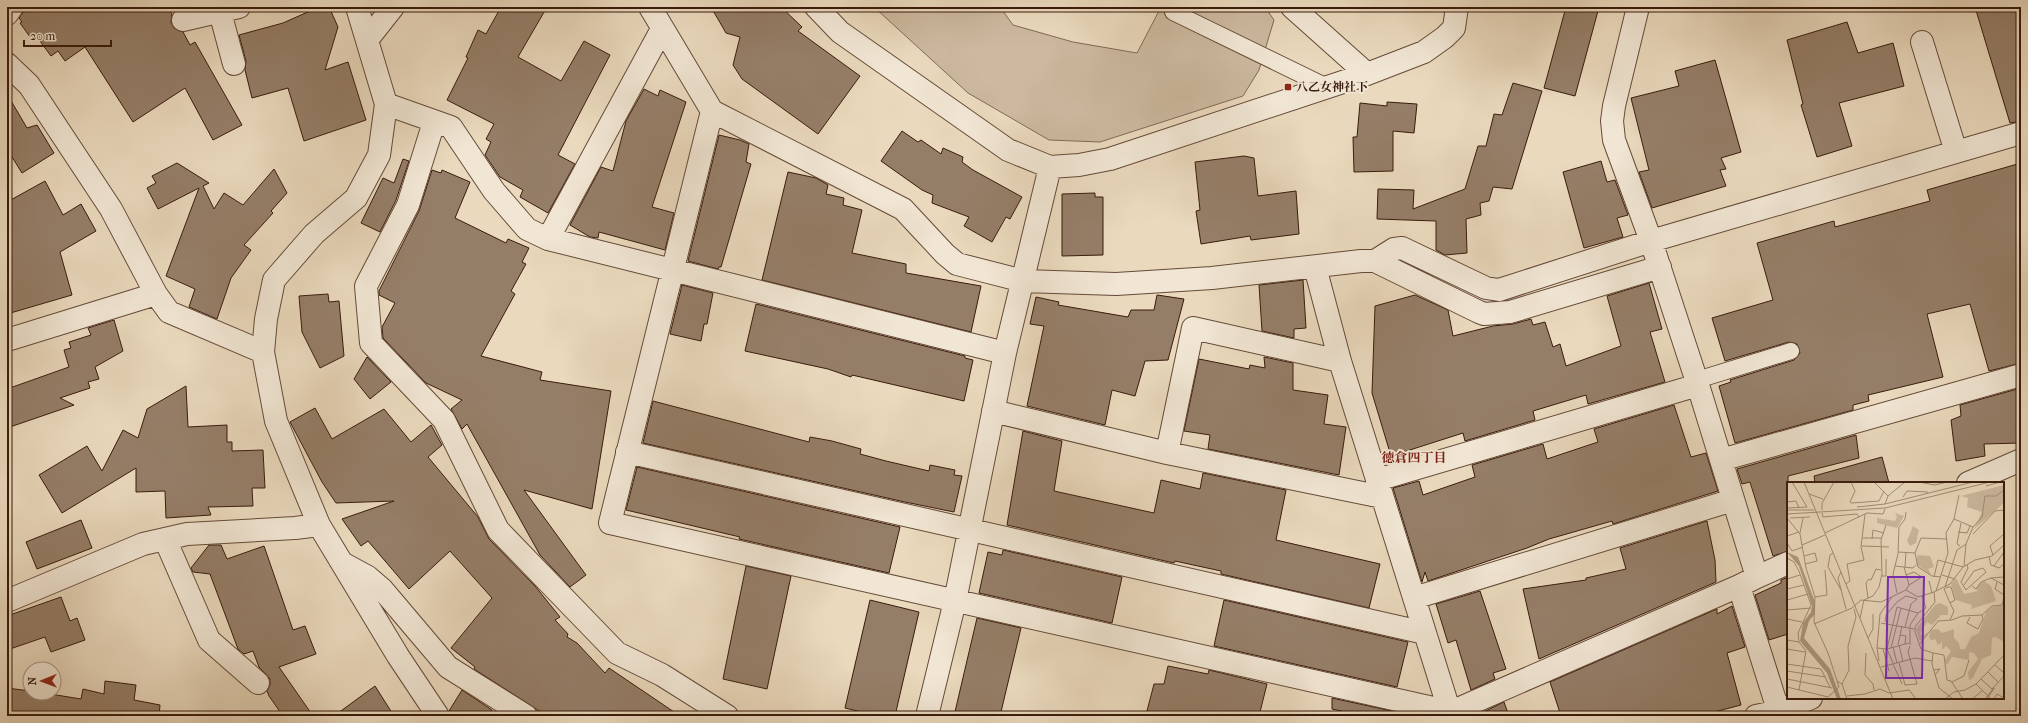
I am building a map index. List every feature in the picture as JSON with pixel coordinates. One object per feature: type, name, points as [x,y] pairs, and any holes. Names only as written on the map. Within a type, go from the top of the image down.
[{"type":"street","points":[[7,14],[12,7]]},
{"type":"street","points":[[357,7],[386,104],[379,154],[356,198],[314,234],[274,280],[266,319],[263,352],[268,386],[276,421],[320,525],[390,644],[438,716]]},
{"type":"street","points":[[367,40],[393,7]]},
{"type":"street","points":[[650,7],[712,111],[903,209],[945,254],[957,264],[1023,281],[1116,284],[1212,278],[1361,261],[1375,261],[1484,314],[1510,312],[1660,267]]},
{"type":"street","points":[[816,7],[840,32],[1008,150],[1050,167],[1079,165],[1110,159],[1367,74],[1424,52],[1446,37],[1454,28],[1457,7]]},
{"type":"street","points":[[1292,7],[1367,74]]},
{"type":"street","points":[[1638,7],[1612,121],[1614,140],[1660,267],[1698,383],[1733,500],[1748,581],[1780,714]]},
{"type":"street","points":[[183,20],[229,10],[234,64]]},
{"type":"street","points":[[548,239],[662,29]]},
{"type":"street","points":[[1922,42],[1956,152]]},
{"type":"street","points":[[7,64],[30,85],[111,209],[156,294],[170,312],[263,352]]},
{"type":"street","points":[[386,104],[451,127],[494,191],[527,230],[548,239],[1006,353]]},
{"type":"street","points":[[712,111],[671,270],[610,523],[1451,714],[1787,563]]},
{"type":"street","points":[[434,122],[408,205],[366,286],[370,343],[444,420],[498,530],[617,653],[662,675],[727,716]]},
{"type":"street","points":[[1375,261],[1394,248],[1402,248],[1486,288],[1499,290],[1651,241],[2021,133]]},
{"type":"street","points":[[927,716],[955,601],[993,411],[1050,167]]},
{"type":"street","points":[[1315,267],[1340,361],[1451,714]]},
{"type":"street","points":[[7,340],[156,294]]},
{"type":"street","points":[[1167,453],[1193,328],[1340,361]]},
{"type":"street","points":[[1721,460],[2021,375]]},
{"type":"street","points":[[993,411],[1167,453],[1380,488],[1698,383]]},
{"type":"street","points":[[627,452],[969,531],[1425,633]]},
{"type":"street","points":[[1970,482],[2021,460]]},
{"type":"street","points":[[1414,598],[1733,500]]},
{"type":"street","points":[[7,601],[143,544],[187,534],[295,528],[320,525]]},
{"type":"street","points":[[165,539],[209,640],[258,683]]},
{"type":"street","points":[[344,564],[368,577],[382,589],[448,667],[526,716]]},
{"type":"street","points":[[1756,716],[1780,714],[1808,699]]},
{"type":"lane","points":[[1173,12],[1327,87]]},
{"type":"lane","points":[[1698,383],[1791,351]]},
{"type":"shaded area","points":[[874,7],[1000,7],[1013,25],[1073,42],[1137,53],[1161,7],[1265,7],[1274,20],[1259,70],[1243,96],[1100,142],[1049,140],[968,93]]},
{"type":"building","points":[[29,7],[168,7],[172,14],[171,22],[174,28],[183,32],[190,45],[195,42],[242,125],[213,140],[185,88],[133,122],[85,47],[65,61],[58,51],[51,56],[37,37],[33,41],[20,23],[22,22],[19,18]]},
{"type":"building","points":[[319,7],[329,7],[338,27],[325,70],[348,62],[366,120],[304,141],[288,88],[252,98],[245,70],[246,61],[239,35],[283,23]]},
{"type":"building","points":[[501,7],[547,7],[518,57],[561,81],[584,41],[610,55],[558,155],[575,164],[548,213],[520,197],[523,190],[500,177],[485,155],[491,142],[486,139],[494,124],[447,100],[468,58],[466,57],[478,30],[486,34]]},
{"type":"building","points":[[711,7],[781,7],[802,27],[798,31],[860,76],[818,134],[742,79],[733,65],[740,37],[726,33]]},
{"type":"building","points":[[1566,7],[1599,7],[1575,96],[1544,88]]},
{"type":"building","points":[[1975,7],[2021,7],[2021,121],[2010,123]]},
{"type":"building","points":[[1847,22],[1858,53],[1893,43],[1904,86],[1839,103],[1852,146],[1817,157],[1801,105],[1803,104],[1787,40]]},
{"type":"building","points":[[1715,60],[1741,152],[1721,158],[1726,169],[1720,170],[1726,186],[1652,208],[1639,172],[1649,170],[1631,98],[1679,86],[1675,71]]},
{"type":"building","points":[[1513,83],[1542,91],[1512,189],[1493,187],[1489,201],[1480,203],[1481,215],[1466,219],[1467,253],[1445,255],[1436,250],[1436,221],[1377,219],[1378,189],[1414,190],[1413,209],[1465,189],[1478,146],[1486,146],[1494,114],[1502,115]]},
{"type":"building","points":[[644,89],[658,96],[660,90],[686,102],[652,207],[674,213],[665,250],[599,232],[598,238],[590,237],[570,225],[601,167],[613,171],[626,121]]},
{"type":"building","points":[[7,94],[27,128],[37,125],[54,153],[22,173],[7,149]]},
{"type":"building","points":[[1387,102],[1417,104],[1414,133],[1393,131],[1393,171],[1354,172],[1353,137],[1357,137],[1360,103],[1387,106]]},
{"type":"building","points":[[902,131],[918,142],[921,140],[941,154],[943,148],[963,157],[962,162],[973,170],[1022,197],[1010,219],[1006,217],[992,242],[964,226],[969,217],[932,203],[933,195],[922,190],[881,161]]},
{"type":"building","points":[[719,135],[740,140],[749,144],[746,162],[751,164],[721,267],[718,269],[688,261]]},
{"type":"building","points":[[1244,156],[1254,158],[1258,196],[1296,191],[1299,234],[1251,240],[1250,236],[1201,244],[1196,211],[1200,210],[1195,162]]},
{"type":"building","points":[[403,159],[409,161],[396,200],[380,232],[361,223],[383,178],[394,183]]},
{"type":"building","points":[[1601,161],[1607,182],[1615,180],[1628,215],[1617,218],[1623,237],[1584,248],[1563,172]]},
{"type":"building","points":[[177,163],[209,183],[203,186],[214,209],[224,193],[243,205],[274,169],[287,193],[271,211],[273,213],[244,245],[251,250],[231,278],[217,319],[189,307],[195,289],[166,276],[199,188],[158,209],[147,188],[156,183],[152,176]]},
{"type":"building","points":[[2021,163],[2021,363],[1989,371],[1970,304],[1927,314],[1943,377],[1868,395],[1869,401],[1853,405],[1853,410],[1735,443],[1719,386],[1731,382],[1730,380],[1794,360],[1800,353],[1797,344],[1789,342],[1725,361],[1712,318],[1773,300],[1757,243],[1834,221],[1835,227],[1930,201],[1927,190]]},
{"type":"building","points":[[432,170],[441,173],[442,170],[470,182],[455,218],[506,243],[508,239],[529,248],[522,262],[526,264],[511,291],[515,294],[481,356],[542,372],[540,380],[611,391],[592,509],[524,490],[586,575],[570,587],[540,555],[467,424],[462,429],[451,409],[462,400],[426,383],[383,338],[382,327],[395,303],[379,295],[379,291],[419,211]]},
{"type":"building","points":[[788,172],[816,178],[828,185],[826,194],[844,198],[843,205],[862,210],[852,253],[906,264],[906,273],[981,286],[971,332],[762,280]]},
{"type":"building","points":[[45,181],[63,215],[81,204],[96,231],[60,252],[72,295],[7,314],[7,202]]},
{"type":"building","points":[[1095,193],[1095,197],[1103,197],[1103,255],[1062,256],[1062,194]]},
{"type":"building","points":[[1303,280],[1306,328],[1294,329],[1294,338],[1262,331],[1259,285]]},
{"type":"building","points":[[1649,283],[1662,329],[1650,332],[1665,382],[1588,404],[1586,395],[1533,411],[1535,420],[1465,441],[1463,433],[1391,456],[1372,393],[1375,306],[1415,295],[1448,310],[1453,336],[1493,326],[1513,324],[1531,319],[1533,325],[1545,322],[1553,347],[1560,344],[1566,366],[1621,346],[1607,296]]},
{"type":"building","points":[[682,285],[713,293],[707,324],[704,324],[701,341],[670,334]]},
{"type":"building","points":[[328,294],[329,302],[339,301],[344,356],[320,368],[302,332],[299,296]]},
{"type":"building","points":[[1157,295],[1184,299],[1168,360],[1145,361],[1135,396],[1112,390],[1105,425],[1027,406],[1044,326],[1030,324],[1036,297],[1059,302],[1058,305],[1128,317],[1131,310],[1154,310]]},
{"type":"building","points":[[756,304],[965,356],[965,358],[973,360],[964,401],[852,375],[851,377],[828,369],[745,351]]},
{"type":"building","points":[[114,320],[123,351],[95,367],[99,379],[88,382],[90,388],[60,398],[74,405],[7,428],[7,389],[69,367],[64,350],[71,348],[69,342],[91,335],[88,328]]},
{"type":"building","points":[[367,357],[391,382],[370,399],[354,379]]},
{"type":"building","points":[[1264,357],[1293,363],[1293,390],[1328,395],[1324,424],[1346,427],[1339,475],[1208,449],[1210,435],[1184,431],[1199,359],[1249,369],[1250,365],[1265,368]]},
{"type":"building","points":[[186,386],[188,427],[227,425],[227,442],[232,442],[232,451],[263,450],[265,488],[252,488],[253,506],[208,507],[211,515],[166,518],[165,491],[136,492],[136,468],[62,513],[39,475],[87,446],[102,471],[123,430],[138,438],[147,409]]},
{"type":"building","points":[[2021,388],[2021,443],[1984,444],[1985,456],[1956,461],[1951,420],[1961,416],[1960,405]]},
{"type":"building","points":[[653,401],[809,442],[810,437],[832,441],[861,449],[860,454],[929,471],[930,465],[955,470],[954,475],[962,476],[954,512],[643,443]]},
{"type":"building","points":[[1674,405],[1691,457],[1706,453],[1718,491],[1613,524],[1612,521],[1549,539],[1527,548],[1428,581],[1425,572],[1422,582],[1393,488],[1419,481],[1423,495],[1475,477],[1472,465],[1543,444],[1547,459],[1598,442],[1594,429]]},
{"type":"building","points":[[315,408],[332,439],[384,409],[411,442],[431,425],[442,445],[428,457],[478,517],[489,539],[535,586],[560,617],[555,620],[568,634],[567,637],[577,643],[605,673],[609,668],[680,716],[547,716],[474,669],[475,667],[451,648],[492,598],[450,551],[409,589],[368,541],[361,546],[342,519],[394,501],[336,503],[322,482],[290,422]]},
{"type":"building","points":[[1023,431],[1062,441],[1054,491],[1154,513],[1161,480],[1200,489],[1203,473],[1286,490],[1276,540],[1380,564],[1369,608],[1221,574],[1221,571],[1175,561],[1174,563],[1007,525]]},
{"type":"building","points":[[1856,435],[1859,458],[1788,476],[1787,551],[1773,556],[1750,482],[1742,484],[1737,469]]},
{"type":"building","points":[[1882,457],[1889,482],[1815,482],[1814,476]]},
{"type":"building","points":[[637,467],[900,527],[889,573],[739,539],[740,537],[626,510]]},
{"type":"building","points":[[81,520],[92,548],[37,569],[26,542]]},
{"type":"building","points":[[1707,521],[1715,560],[1716,582],[1539,659],[1523,589],[1586,580],[1586,578],[1626,569],[1620,548]]},
{"type":"building","points":[[209,545],[221,545],[227,559],[264,546],[293,630],[305,626],[316,654],[279,667],[313,716],[283,716],[269,696],[267,691],[270,685],[270,679],[259,667],[253,651],[244,654],[238,649],[210,574],[193,572],[191,568]]},
{"type":"building","points":[[1003,550],[1122,577],[1112,623],[979,593],[988,552],[1002,555]]},
{"type":"building","points":[[746,566],[791,576],[767,689],[723,679]]},
{"type":"building","points":[[1787,577],[1787,634],[1769,640],[1755,595],[1781,583],[1781,580]]},
{"type":"building","points":[[1480,591],[1506,669],[1493,673],[1495,679],[1471,690],[1456,640],[1448,643],[1436,604]]},
{"type":"building","points":[[61,597],[70,621],[77,618],[85,640],[51,652],[45,637],[7,650],[7,616]]},
{"type":"building","points":[[870,600],[919,612],[895,716],[878,716],[845,708]]},
{"type":"building","points":[[1224,600],[1408,642],[1397,687],[1214,646]]},
{"type":"building","points":[[1732,606],[1745,647],[1727,653],[1741,705],[1699,716],[1561,716],[1550,682],[1717,609],[1717,614]]},
{"type":"building","points":[[977,618],[1021,628],[1000,716],[954,716]]},
{"type":"building","points":[[1168,666],[1208,674],[1209,670],[1267,684],[1259,716],[1172,716],[1147,711],[1154,684],[1164,684]]},
{"type":"building","points":[[105,681],[136,685],[134,700],[160,705],[159,716],[7,716],[7,688],[22,690],[22,701],[62,701],[62,696],[81,699],[83,689],[104,694]]},
{"type":"building","points":[[375,686],[394,716],[334,716]]},
{"type":"building","points":[[462,690],[492,710],[489,716],[450,716],[449,711]]},
{"type":"building","points":[[1332,698],[1392,711],[1390,716],[1365,716],[1332,709]]},
{"type":"building","points":[[1504,702],[1509,716],[1479,716],[1479,714]]},
{"type":"place","name":"八乙女神社下","points":[[1288,87]]},
{"type":"district","name":"徳倉四丁目","points":[[1414,457]]}]
